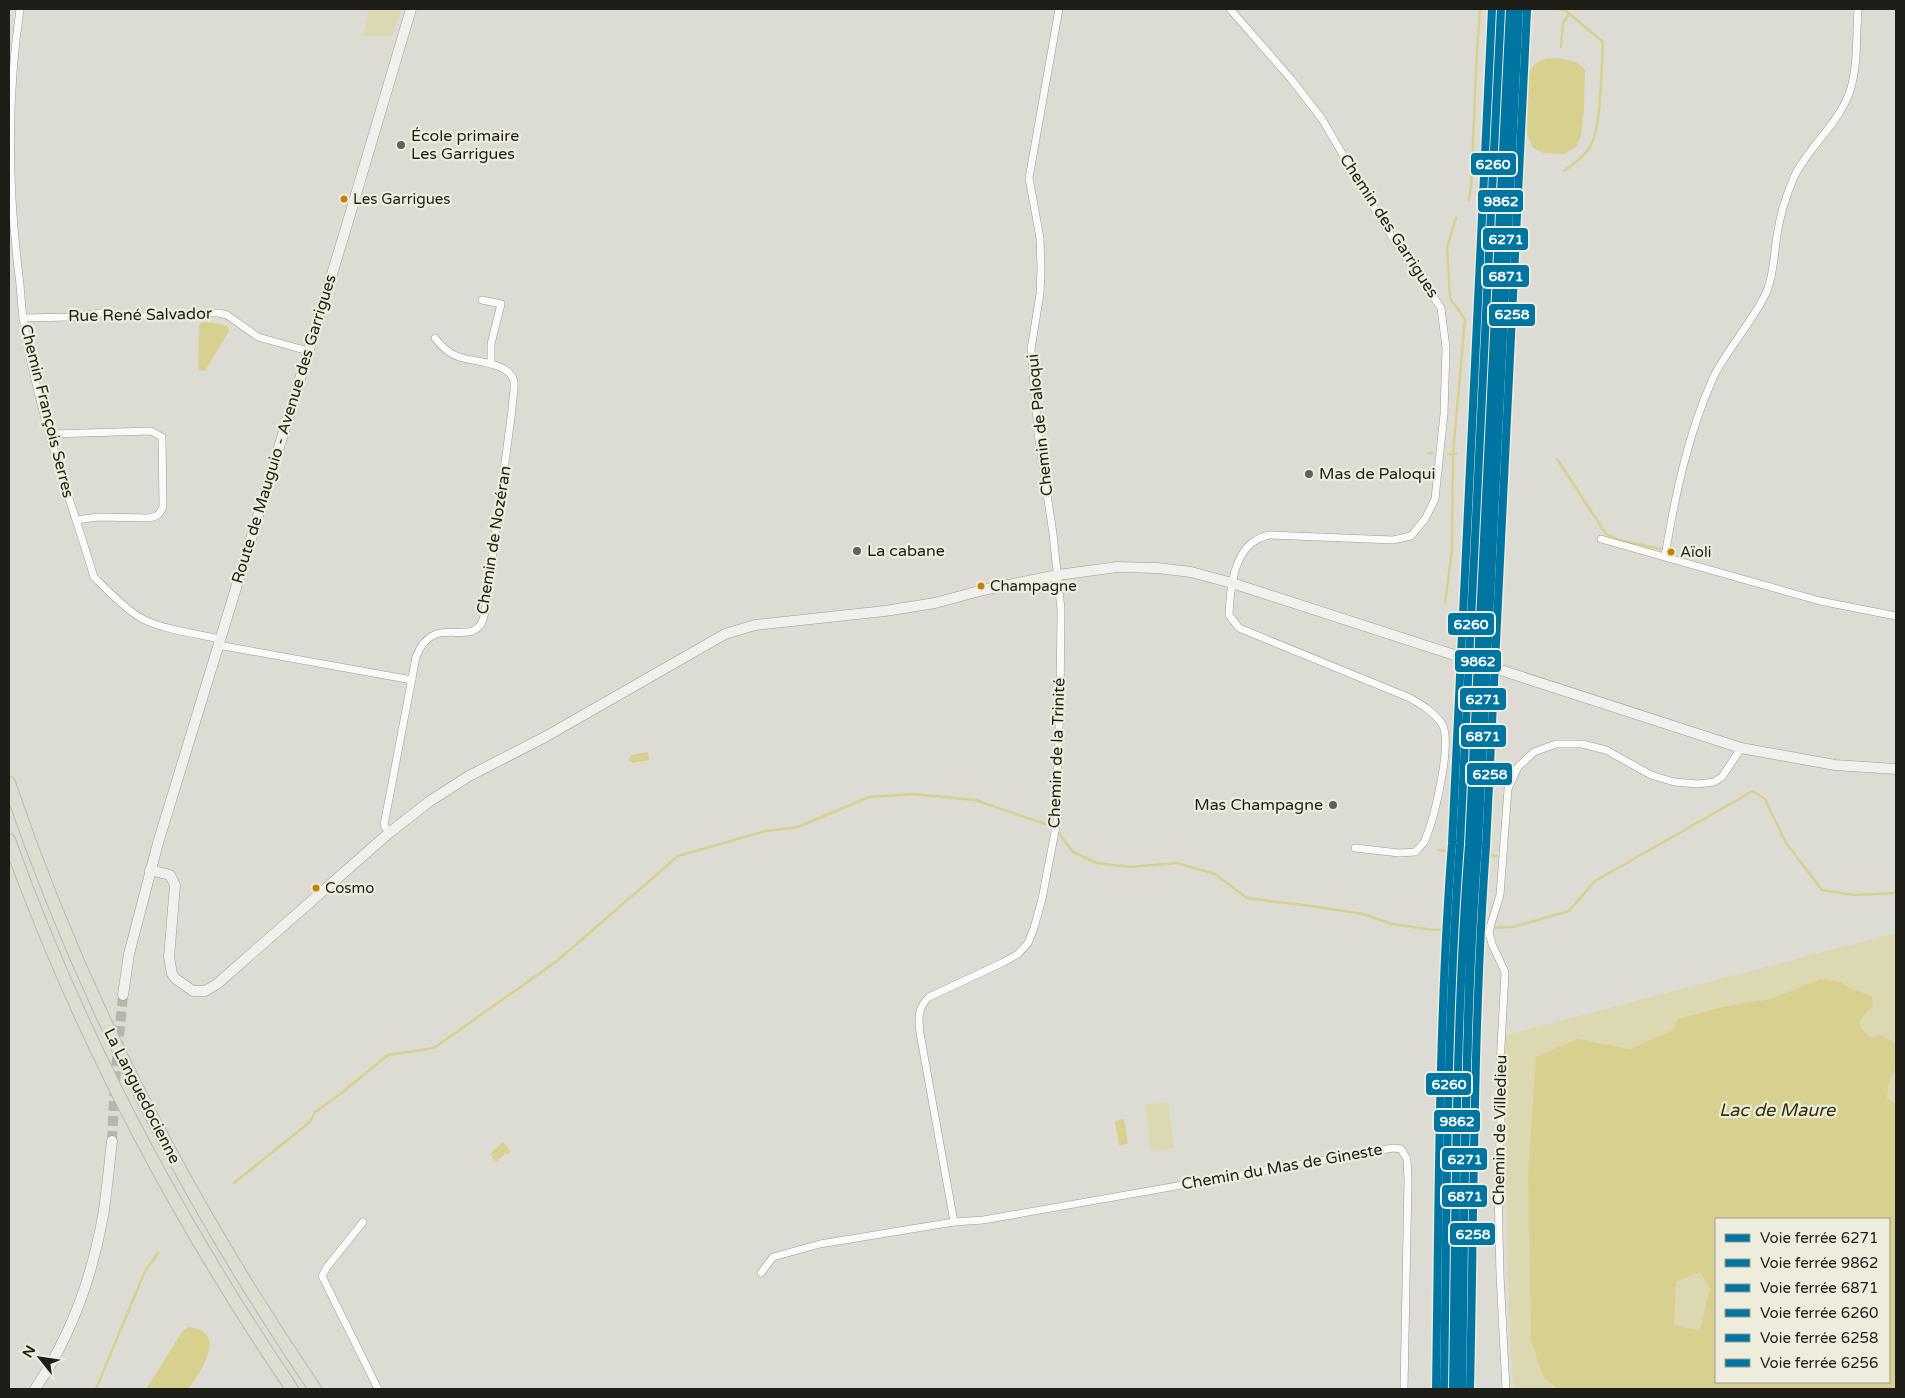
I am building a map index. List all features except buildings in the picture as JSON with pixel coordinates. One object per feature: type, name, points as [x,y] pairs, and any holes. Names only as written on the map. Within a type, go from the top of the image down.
[{"type":"highway","name":"La Languedocienne","points":[[9,783],[34,855],[71,946],[145,1106],[222,1245],[269,1321],[315,1389]]},
{"type":"highway","name":"La Languedocienne","points":[[9,840],[58,964],[128,1116],[198,1243],[292,1389]]},
{"type":"street","name":"Chemin François Serres","points":[[20,9],[13,56],[11,98],[13,231],[23,318],[36,379],[51,434],[94,577],[139,617],[151,623],[219,642],[412,680]]},
{"type":"street","name":"Chemin de Paloqui","points":[[1058,575],[1038,433],[1031,350],[1040,294],[1041,269],[1040,238],[1029,178],[1059,9]]},
{"type":"street","name":"Chemin des Garrigues","points":[[1230,9],[1291,79],[1322,119],[1392,237],[1442,308],[1446,348],[1444,414],[1435,499],[1425,519],[1411,536],[1394,540],[1270,535],[1255,540],[1248,546],[1242,555],[1232,583],[1229,615],[1239,628],[1410,698],[1428,708],[1443,726],[1446,750],[1438,793],[1424,842],[1415,852],[1399,853],[1355,848]]},
{"type":"street","points":[[1665,556],[1672,513],[1696,420],[1713,378],[1728,350],[1767,291],[1774,266],[1783,205],[1795,175],[1836,117],[1850,92],[1854,68],[1858,9]]},
{"type":"street","name":"Route de Mauguio - Avenue des Garrigues","points":[[123,995],[129,954],[150,870],[344,238],[410,12]]},
{"type":"street","points":[[482,300],[501,304],[491,344],[491,364]]},
{"type":"street","name":"Rue René Salvador","points":[[23,318],[71,317],[102,313],[131,316],[177,316],[219,313],[227,315],[258,337],[308,352]]},
{"type":"street","name":"Chemin de Nozéran","points":[[389,833],[384,825],[412,680],[421,646],[432,636],[443,632],[460,633],[472,631],[480,624],[485,612],[502,490],[514,381],[507,370],[491,364],[458,357],[440,345],[435,338]]},
{"type":"street","points":[[51,434],[151,431],[162,437],[163,507],[156,517],[98,517],[76,520]]},
{"type":"street","points":[[1601,539],[1820,601],[1896,616]]},
{"type":"street","points":[[150,870],[170,875],[176,885],[169,957],[172,974],[186,988],[199,992],[205,991],[217,984],[389,833],[430,801],[468,776],[545,737],[724,634],[756,625],[885,612],[935,603],[983,590],[1058,575],[1117,567],[1157,568],[1191,572],[1232,583],[1741,748],[1835,765],[1896,769]]},
{"type":"street","name":"Chemin de la Trinité","points":[[954,1222],[920,1033],[920,1009],[923,1002],[930,997],[1018,954],[1028,943],[1034,928],[1042,899],[1058,816],[1057,775],[1061,609],[1058,575]]},
{"type":"street","name":"Chemin de Villedieu","points":[[1506,1389],[1498,1187],[1501,1130],[1500,1065],[1505,972],[1489,933],[1490,924],[1500,895],[1508,790],[1518,767],[1534,752],[1556,744],[1582,744],[1606,750],[1652,775],[1674,782],[1698,784],[1714,782],[1722,777],[1741,748]]},
{"type":"street","points":[[35,1389],[61,1345],[87,1282],[103,1216],[112,1141]]},
{"type":"street","name":"Chemin du Mas de Gineste","points":[[954,1222],[983,1220],[1393,1148],[1401,1149],[1407,1159],[1408,1181],[1404,1389]]},
{"type":"street","points":[[363,1222],[327,1266],[322,1276],[378,1389]]},
{"type":"street","points":[[761,1274],[773,1257],[786,1252],[820,1244],[954,1222]]},
{"type":"shaded area","points":[[369,9],[401,9],[392,36],[363,36]]},
{"type":"shaded area","points":[[1896,933],[1896,1044],[1882,1035],[1871,1037],[1861,1028],[1860,1020],[1869,1012],[1872,996],[1852,989],[1840,982],[1820,979],[1771,999],[1727,1006],[1630,1049],[1601,1043],[1528,1175],[1531,1340],[1544,1379],[1559,1389],[1513,1389],[1509,1316],[1502,1036]]},
{"type":"shaded area","points":[[1896,1068],[1896,1104],[1887,1098],[1889,1081]]},
{"type":"shaded area","points":[[1168,1102],[1174,1148],[1151,1151],[1145,1105]]},
{"type":"shaded area","points":[[1700,1272],[1710,1288],[1700,1330],[1674,1325],[1676,1282]]},
{"type":"water","points":[[1547,58],[1573,61],[1585,70],[1581,136],[1576,147],[1564,154],[1544,153],[1533,148],[1527,134],[1528,72],[1536,63]]},
{"type":"water","points":[[200,323],[221,324],[228,327],[229,331],[205,371],[198,370],[199,327]]},
{"type":"water","points":[[648,752],[649,760],[633,763],[629,760],[631,755]]},
{"type":"water","name":"Lac de Maure","points":[[1820,979],[1840,982],[1852,989],[1872,996],[1873,1006],[1860,1020],[1861,1028],[1871,1037],[1882,1035],[1896,1044],[1896,1068],[1889,1081],[1887,1098],[1896,1104],[1896,1389],[1559,1389],[1544,1379],[1531,1340],[1528,1175],[1536,1057],[1577,1039],[1630,1049],[1673,1030],[1678,1019],[1727,1006],[1771,999]],"holes":[[[1700,1272],[1710,1288],[1700,1330],[1674,1325],[1676,1282]]]},
{"type":"water","points":[[1124,1119],[1128,1144],[1119,1145],[1115,1121]]},
{"type":"water","points":[[503,1142],[511,1151],[496,1162],[490,1154]]},
{"type":"water","points":[[188,1327],[200,1330],[207,1336],[209,1344],[205,1363],[193,1382],[188,1389],[146,1389],[182,1332]]},
{"type":"waterway","points":[[1469,200],[1480,9]]},
{"type":"waterway","points":[[1558,9],[1565,10],[1603,42],[1599,110],[1595,135],[1586,153],[1564,171]]},
{"type":"waterway","points":[[1561,47],[1563,23],[1569,14]]},
{"type":"waterway","points":[[1445,603],[1452,550],[1453,454],[1465,319],[1450,298],[1447,248],[1456,218]]},
{"type":"waterway","points":[[1448,454],[1456,454]]},
{"type":"waterway","points":[[1557,459],[1606,534],[1619,540],[1661,549]]},
{"type":"waterway","points":[[234,1183],[310,1122],[315,1112],[388,1055],[434,1048],[557,961],[678,856],[766,831],[798,827],[869,797],[913,794],[975,800],[1054,827],[1073,852],[1097,863],[1130,867],[1177,863],[1215,874],[1247,898],[1363,914],[1392,924],[1433,930],[1513,927],[1569,911],[1595,881],[1753,791],[1765,799],[1786,843],[1822,890],[1853,895],[1896,893]]},
{"type":"waterway","points":[[1438,850],[1497,856]]},
{"type":"waterway","points":[[96,1389],[145,1271],[158,1253]]},
{"type":"tunnel","points":[[112,1141],[115,1081],[123,995]]},
{"type":"rail line","name":"6256","points":[[1436,1389],[1444,980],[1492,9]]},
{"type":"rail line","name":"6260","points":[[1444,1389],[1452,980],[1501,9]]},
{"type":"rail line","name":"9862","points":[[1453,1389],[1461,981],[1510,9]]},
{"type":"rail line","name":"6271","points":[[1459,1389],[1471,897],[1484,683],[1517,9]]},
{"type":"rail line","name":"6871","points":[[1462,1389],[1470,981],[1519,9]]},
{"type":"rail line","name":"6258","points":[[1470,1389],[1479,981],[1527,10]]},
{"type":"place","name":"École primaire Les Garrigues","points":[[401,145]]},
{"type":"place","name":"Les Garrigues","points":[[344,199]]},
{"type":"place","name":"Mas de Paloqui","points":[[1309,474]]},
{"type":"place","name":"La cabane","points":[[857,551]]},
{"type":"place","name":"Aïoli","points":[[1671,552]]},
{"type":"place","name":"Champagne","points":[[981,586]]},
{"type":"place","name":"Mas Champagne","points":[[1333,805]]},
{"type":"place","name":"Cosmo","points":[[316,888]]}]
